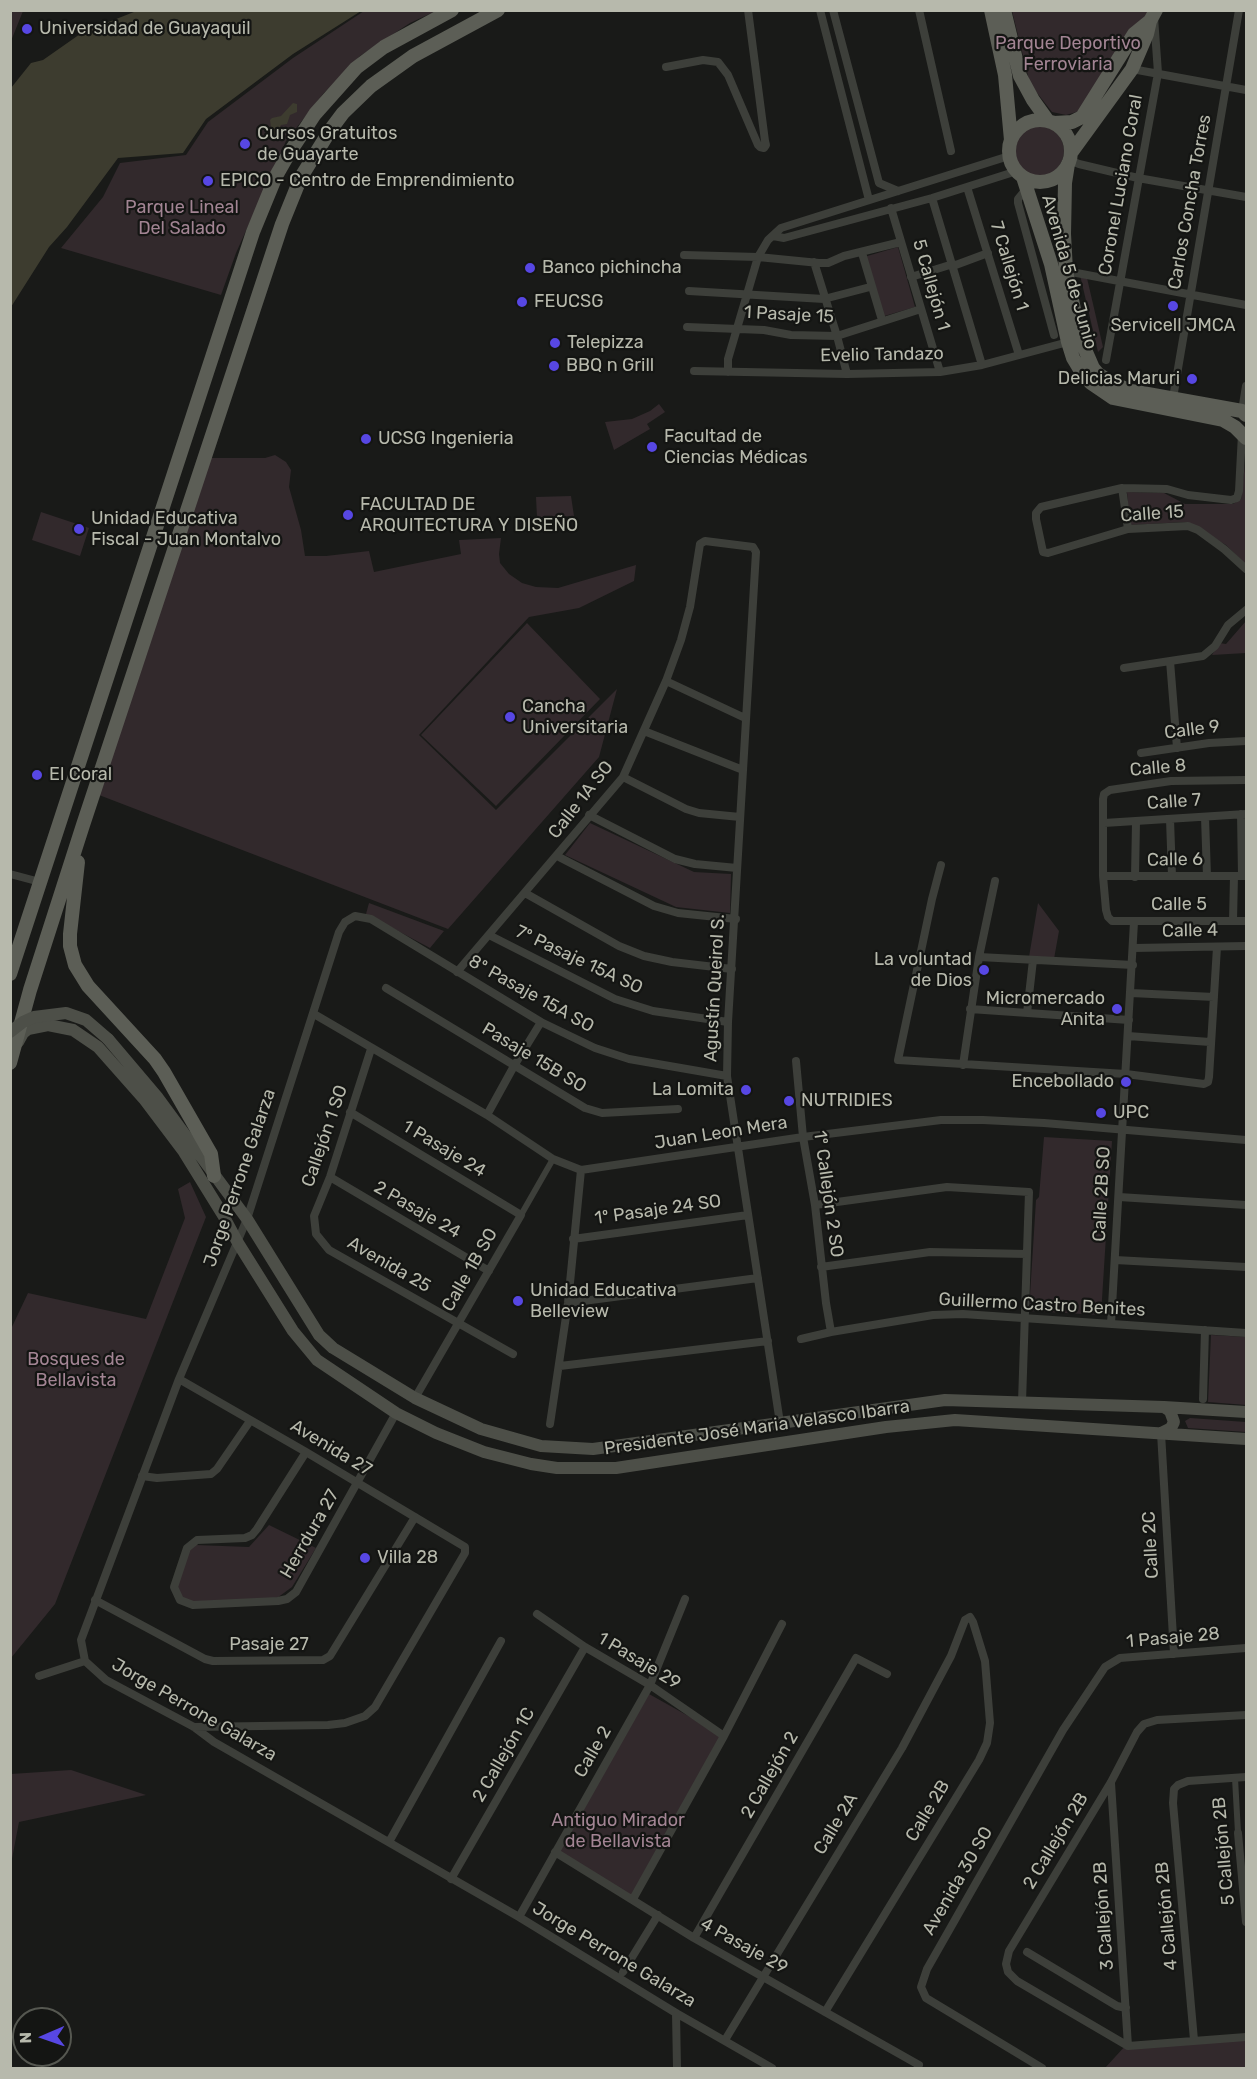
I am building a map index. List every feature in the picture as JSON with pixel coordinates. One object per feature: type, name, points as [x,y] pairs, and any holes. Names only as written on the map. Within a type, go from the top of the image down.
[{"type":"main road","points":[[10,974],[253,232],[276,176],[315,114],[356,68],[384,47],[452,10]]},
{"type":"main road","points":[[12,1057],[30,990],[83,825],[291,199],[331,129],[343,113],[371,86],[413,56],[498,10]]},
{"type":"main road","points":[[989,10],[1008,91],[1011,140],[1009,156],[1022,179],[1049,181],[1057,177],[1070,159],[1067,135],[1051,122],[1033,100],[1020,76],[1004,10]]},
{"type":"main road","points":[[1011,140],[1022,125],[1039,120],[1072,123],[1082,117],[1134,34],[1153,15]]},
{"type":"main road","name":"Avenida 5 de Junio","points":[[1153,15],[1132,69],[1070,159],[1065,183],[1065,271],[1080,338],[1088,361],[1098,374],[1121,388],[1245,412]]},
{"type":"main road","name":"Avenida 5 de Junio","points":[[1022,179],[1044,241],[1068,342],[1073,358],[1082,373],[1091,383],[1113,398],[1223,420],[1244,435]]},
{"type":"main road","points":[[83,825],[70,924],[70,946],[75,965],[88,986],[164,1072],[211,1154],[214,1176]]},
{"type":"main road","name":"Presidente José Maria Velasco Ibarra","points":[[10,1032],[34,1017],[66,1013],[86,1020],[108,1039],[158,1098],[247,1219],[319,1335],[333,1348],[415,1398],[481,1430],[527,1443],[555,1447],[612,1448],[945,1400],[1246,1412]]},
{"type":"main road","name":"Presidente José Maria Velasco Ibarra","points":[[12,1057],[23,1033],[40,1026],[57,1026],[73,1030],[98,1047],[144,1099],[184,1152],[224,1215],[237,1243],[293,1331],[317,1360],[396,1413],[436,1433],[484,1452],[531,1464],[597,1469],[616,1468],[886,1427],[955,1420],[1246,1438]]},
{"type":"main road","points":[[1161,1433],[1171,1428],[1174,1422],[1170,1411],[1164,1407]]},
{"type":"main road","points":[[882,1408],[876,1416],[878,1422],[886,1427]]},
{"type":"main road","points":[[1191,1435],[1183,1428],[1181,1421],[1184,1414],[1193,1409]]},
{"type":"street","points":[[666,67],[703,60],[718,62],[728,75],[758,145],[764,148],[766,145],[748,10]]},
{"type":"street","points":[[820,10],[869,200]]},
{"type":"street","points":[[833,10],[879,183],[898,191]]},
{"type":"street","points":[[919,10],[951,151]]},
{"type":"street","name":"Carlos Concha Torres","points":[[1173,398],[1239,10]]},
{"type":"street","name":"Coronel Luciano Coral","points":[[1106,360],[1158,74],[1153,15]]},
{"type":"street","points":[[1132,69],[1246,90]]},
{"type":"street","points":[[728,372],[728,358],[758,257],[768,240],[781,228],[1009,156]]},
{"type":"street","points":[[1070,159],[1079,164],[1138,178],[1246,197]]},
{"type":"street","points":[[773,237],[784,238],[968,187],[1022,179],[1018,203],[1054,335]]},
{"type":"street","name":"7 Callejón 1","points":[[968,187],[1019,355]]},
{"type":"street","points":[[932,198],[982,365]]},
{"type":"street","name":"5 Callejón 1","points":[[891,208],[940,372]]},
{"type":"street","points":[[1030,246],[1044,241]]},
{"type":"street","points":[[684,255],[758,257],[828,263],[844,256],[901,242]]},
{"type":"street","points":[[862,253],[870,287],[882,320]]},
{"type":"street","points":[[911,277],[988,253]]},
{"type":"street","points":[[814,262],[847,375]]},
{"type":"street","points":[[1065,271],[1246,305]]},
{"type":"street","points":[[689,291],[825,299],[870,287]]},
{"type":"street","name":"1 Pasaje 15","points":[[687,327],[837,336],[921,309]]},
{"type":"street","name":"Evelio Tandazo","points":[[694,371],[847,375],[940,372],[982,365],[1068,342]]},
{"type":"street","points":[[1245,412],[1246,386]]},
{"type":"street","points":[[1128,529],[1122,488],[1167,489],[1188,495],[1231,500],[1237,498],[1244,435]]},
{"type":"street","name":"Calle 15","points":[[1122,488],[1041,507],[1036,513],[1036,519],[1040,547],[1043,552],[1048,553],[1128,529],[1192,527],[1224,549],[1246,569]]},
{"type":"street","name":"Calle 1A SO","points":[[457,972],[623,777],[666,681],[690,607],[700,544],[705,541],[746,545],[753,547],[756,552]]},
{"type":"street","name":"Agustín Queirol S.","points":[[756,552],[745,718],[736,919],[728,1022],[727,1076],[780,1423]]},
{"type":"street","points":[[1124,668],[1203,656],[1215,646],[1228,624],[1246,610]]},
{"type":"street","points":[[1170,661],[1177,748]]},
{"type":"street","points":[[666,681],[745,718]]},
{"type":"street","points":[[644,731],[743,770]]},
{"type":"street","name":"Calle 9","points":[[1141,753],[1246,741]]},
{"type":"street","points":[[623,777],[692,811],[740,817]]},
{"type":"street","name":"Calle 8","points":[[1112,921],[1108,918],[1106,909],[1103,876],[1104,794],[1110,790],[1171,782],[1246,780]]},
{"type":"street","points":[[1233,921],[1241,876],[1244,814]]},
{"type":"street","name":"Calle 7","points":[[1104,823],[1244,814]]},
{"type":"street","points":[[589,815],[675,859],[695,864],[737,868]]},
{"type":"street","points":[[1205,817],[1207,876]]},
{"type":"street","points":[[1170,819],[1172,876]]},
{"type":"street","points":[[1136,822],[1136,877]]},
{"type":"street","points":[[557,856],[654,906],[678,913],[736,919]]},
{"type":"street","points":[[940,865],[898,1060],[1126,1074],[1204,1084],[1208,1082],[1209,1077],[1217,947]]},
{"type":"street","points":[[10,874],[40,882]]},
{"type":"street","name":"Calle 6","points":[[1103,876],[1241,876]]},
{"type":"street","points":[[963,1065],[979,957],[995,881]]},
{"type":"street","points":[[525,893],[619,946],[644,956],[672,962],[732,969]]},
{"type":"street","name":"8º Pasaje 15A SO","points":[[339,932],[341,926],[349,919],[365,916],[541,1022],[595,1048],[629,1059],[727,1076]]},
{"type":"street","name":"Calle 5","points":[[1112,921],[1246,921]]},
{"type":"street","name":"Calle 2B SO","points":[[1111,1324],[1134,922]]},
{"type":"street","name":"Jorge Perrone Galarza","points":[[339,932],[247,1219],[179,1379],[94,1600],[81,1640],[86,1661],[106,1680],[194,1727],[214,1742],[519,1917],[675,2013],[772,2068]]},
{"type":"street","name":"7º Pasaje 15A SO","points":[[489,935],[615,999],[653,1011],[728,1022]]},
{"type":"street","name":"Calle 4","points":[[1134,948],[1246,946]]},
{"type":"street","points":[[979,957],[1133,965]]},
{"type":"street","points":[[1027,1013],[1034,960]]},
{"type":"street","name":"Pasaje 15B SO","points":[[386,988],[585,1108],[602,1113],[678,1109]]},
{"type":"street","points":[[1131,993],[1214,997]]},
{"type":"street","points":[[970,1009],[1129,1020]]},
{"type":"street","name":"Juan Leon Mera","points":[[314,1014],[487,1115],[553,1159],[581,1170],[803,1137],[941,1120],[993,1120],[1246,1140]]},
{"type":"street","points":[[487,1115],[541,1022]]},
{"type":"street","points":[[1128,1036],[1210,1042]]},
{"type":"street","name":"Callejón 1 SO","points":[[316,1234],[314,1216],[330,1177],[371,1049]]},
{"type":"street","name":"1º Callejón 2 SO","points":[[796,1060],[803,1137],[815,1205],[831,1332]]},
{"type":"street","name":"1 Pasaje 24","points":[[351,1112],[521,1215]]},
{"type":"street","name":"Calle 1B SO","points":[[415,1398],[553,1159]]},
{"type":"street","points":[[550,1424],[568,1303],[581,1170]]},
{"type":"street","name":"2 Pasaje 24","points":[[330,1177],[489,1271]]},
{"type":"street","points":[[815,1205],[946,1186],[1029,1192],[1022,1402]]},
{"type":"street","points":[[1119,1197],[1246,1205]]},
{"type":"street","name":"1º Pasaje 24 SO","points":[[573,1239],[748,1215]]},
{"type":"street","name":"Avenida 25","points":[[316,1234],[329,1250],[513,1354]]},
{"type":"street","points":[[822,1267],[930,1252],[1027,1254]]},
{"type":"street","points":[[1115,1260],[1246,1268]]},
{"type":"street","points":[[568,1303],[758,1278]]},
{"type":"street","name":"Guillermo Castro Benites","points":[[801,1339],[933,1315],[963,1314],[1246,1333]]},
{"type":"street","points":[[1203,1399],[1205,1330]]},
{"type":"street","points":[[560,1366],[768,1341]]},
{"type":"street","name":"Avenida 27","points":[[179,1379],[465,1547],[465,1553],[375,1707],[365,1716],[345,1723],[328,1725],[194,1727]]},
{"type":"street","name":"Herrdura 27","points":[[306,1452],[252,1535],[245,1538],[197,1540],[187,1548],[174,1587],[180,1600],[193,1605],[278,1601],[287,1599],[296,1592],[396,1413]]},
{"type":"street","points":[[142,1476],[157,1478],[211,1474],[218,1469],[250,1421]]},
{"type":"street","name":"Calle 2C","points":[[1161,1433],[1174,1654]]},
{"type":"street","name":"Pasaje 27","points":[[94,1600],[205,1659],[213,1661],[323,1660],[330,1656],[415,1517]]},
{"type":"street","name":"Calle 2","points":[[519,1917],[650,1685],[686,1599]]},
{"type":"street","name":"1 Pasaje 29","points":[[537,1614],[585,1647],[650,1685],[724,1736]]},
{"type":"street","name":"Calle 2B","points":[[825,2012],[979,1760],[987,1743],[990,1723],[984,1655],[974,1622],[969,1617],[965,1620]]},
{"type":"street","name":"Calle 2A","points":[[725,2040],[912,1731],[951,1656],[965,1620]]},
{"type":"street","points":[[633,1899],[724,1736],[782,1624]]},
{"type":"street","points":[[389,1842],[501,1641]]},
{"type":"street","name":"2 Callejón 1C","points":[[452,1879],[585,1647]]},
{"type":"street","name":"1 Pasaje 28","points":[[1105,1667],[1120,1658],[1246,1648]]},
{"type":"street","name":"2 Callejón 2","points":[[694,1938],[856,1658],[887,1674]]},
{"type":"street","points":[[39,1676],[86,1661]]},
{"type":"street","name":"Avenida 30 SO","points":[[1042,2068],[926,1998],[921,1987],[922,1980],[1063,1730],[1105,1667]]},
{"type":"street","name":"2 Callejón 2B","points":[[1128,2046],[1017,1981],[1006,1968],[1009,1951],[1111,1782],[1137,1732],[1150,1721],[1157,1719],[1246,1715]]},
{"type":"street","points":[[1235,1778],[1246,1777]]},
{"type":"street","name":"4 Callejón 2B","points":[[1194,2040],[1173,1803],[1174,1789],[1188,1781],[1235,1778]]},
{"type":"street","name":"5 Callejón 2B","points":[[1235,1778],[1246,1922]]},
{"type":"street","name":"3 Callejón 2B","points":[[1111,1782],[1128,2046]]},
{"type":"street","name":"4 Pasaje 29","points":[[555,1852],[694,1938],[919,2065]]},
{"type":"street","points":[[623,1972],[658,1915]]},
{"type":"street","points":[[1027,1952],[1117,2006],[1126,2008]]},
{"type":"street","points":[[1113,2002],[1126,1997]]},
{"type":"street","points":[[675,2013],[677,2068]]},
{"type":"street","points":[[1128,2046],[1246,2037]]},
{"type":"green space","points":[[10,11],[23,11],[11,41],[10,41]]},
{"type":"green space","name":"Parque Lineal Del Salado","points":[[364,11],[436,11],[410,23],[360,56],[323,94],[286,141],[236,253],[221,295],[61,248],[103,197],[120,163],[186,155],[208,122],[293,58]]},
{"type":"green space","name":"Parque Deportivo Ferroviaria","points":[[1012,11],[1151,11],[1080,111],[1066,115],[1052,112],[1030,84]]},
{"type":"green space","points":[[1039,126],[1057,133],[1064,151],[1057,169],[1039,176],[1021,169],[1014,151],[1021,133]]},
{"type":"green space","points":[[898,247],[915,307],[881,317],[864,257]]},
{"type":"green space","points":[[1080,275],[1087,278],[1103,347],[1098,352]]},
{"type":"green space","points":[[659,404],[665,412],[647,424],[650,429],[614,450],[605,422],[632,419]]},
{"type":"green space","points":[[275,455],[286,462],[291,470],[289,487],[301,530],[305,556],[369,551],[374,572],[461,554],[459,540],[501,538],[500,563],[509,574],[522,583],[536,587],[558,588],[636,565],[634,581],[579,608],[529,617],[419,735],[496,810],[617,689],[599,757],[448,929],[99,795],[210,458],[265,458]]},
{"type":"green space","points":[[1246,456],[1246,565],[1226,545],[1186,522],[1130,525],[1127,492],[1164,493],[1185,504],[1233,504],[1241,499]]},
{"type":"green space","points":[[571,496],[574,516],[537,518],[536,497]]},
{"type":"green space","points":[[41,512],[89,528],[80,556],[32,540]]},
{"type":"green space","points":[[1246,621],[1246,653],[1212,655],[1219,643],[1226,644]]},
{"type":"green space","name":"Cancha Universitaria","points":[[527,623],[600,699],[496,806],[421,735]]},
{"type":"green space","points":[[590,823],[694,872],[731,874],[730,913],[676,907],[565,855]]},
{"type":"green space","points":[[369,903],[444,931],[430,948],[366,914]]},
{"type":"green space","points":[[1038,903],[1059,931],[1054,959],[1029,957]]},
{"type":"green space","points":[[1044,1137],[1112,1141],[1101,1315],[1029,1311],[1036,1200],[1039,1197]]},
{"type":"green space","name":"Bosques de Bellavista","points":[[190,1182],[206,1217],[55,1604],[11,1658],[11,1329],[28,1293],[146,1319],[185,1218],[178,1189]]},
{"type":"green space","points":[[1211,1335],[1246,1337],[1246,1405],[1208,1402]]},
{"type":"green space","points":[[1190,1418],[1246,1422],[1246,1432],[1188,1428],[1185,1421]]},
{"type":"green space","points":[[269,1525],[316,1548],[292,1587],[277,1598],[195,1604],[182,1597],[177,1587],[189,1550],[196,1545],[249,1547]]},
{"type":"green space","name":"Antiguo Mirador de Bellavista","points":[[649,1694],[724,1736],[628,1901],[554,1854]]},
{"type":"green space","points":[[71,1770],[146,1795],[19,1822],[11,1864],[11,1774]]},
{"type":"green space","points":[[1246,2037],[1246,2068],[1105,2068],[1126,2045]]},
{"type":"shaded area","points":[[139,10],[361,11],[293,54],[206,119],[183,153],[118,158],[67,227],[49,247],[11,307],[11,88],[31,63],[43,60],[83,32]]},
{"type":"shaded area","points":[[293,103],[297,104],[297,112],[290,115],[287,124],[281,125],[276,134],[271,136],[269,134],[270,120],[281,116]]},
{"type":"place","name":"Universidad de Guayaquil","points":[[27,29]]},
{"type":"place","name":"Cursos Gratuitos de Guayarte","points":[[245,144]]},
{"type":"place","name":"EPICO - Centro de Emprendimiento","points":[[208,181]]},
{"type":"place","name":"Banco pichincha","points":[[530,268]]},
{"type":"place","name":"FEUCSG","points":[[522,302]]},
{"type":"place","name":"Servicell JMCA","points":[[1173,306]]},
{"type":"place","name":"Telepizza","points":[[555,343]]},
{"type":"place","name":"BBQ n Grill","points":[[554,366]]},
{"type":"place","name":"Delicias Maruri","points":[[1192,379]]},
{"type":"place","name":"UCSG Ingenieria","points":[[366,439]]},
{"type":"place","name":"Facultad de Ciencias Médicas","points":[[652,447]]},
{"type":"place","name":"FACULTAD DE ARQUITECTURA Y DISEÑO","points":[[348,515]]},
{"type":"place","name":"Unidad Educativa Fiscal - Juan Montalvo","points":[[79,529]]},
{"type":"place","name":"Cancha Universitaria","points":[[510,717]]},
{"type":"place","name":"El Coral","points":[[37,775]]},
{"type":"place","name":"La voluntad de Dios","points":[[984,970]]},
{"type":"place","name":"Micromercado Anita","points":[[1117,1009]]},
{"type":"place","name":"Encebollado","points":[[1126,1082]]},
{"type":"place","name":"La Lomita","points":[[746,1090]]},
{"type":"place","name":"NUTRIDIES","points":[[789,1101]]},
{"type":"place","name":"UPC","points":[[1101,1113]]},
{"type":"place","name":"Unidad Educativa Belleview","points":[[518,1301]]},
{"type":"place","name":"Villa 28","points":[[365,1558]]}]
